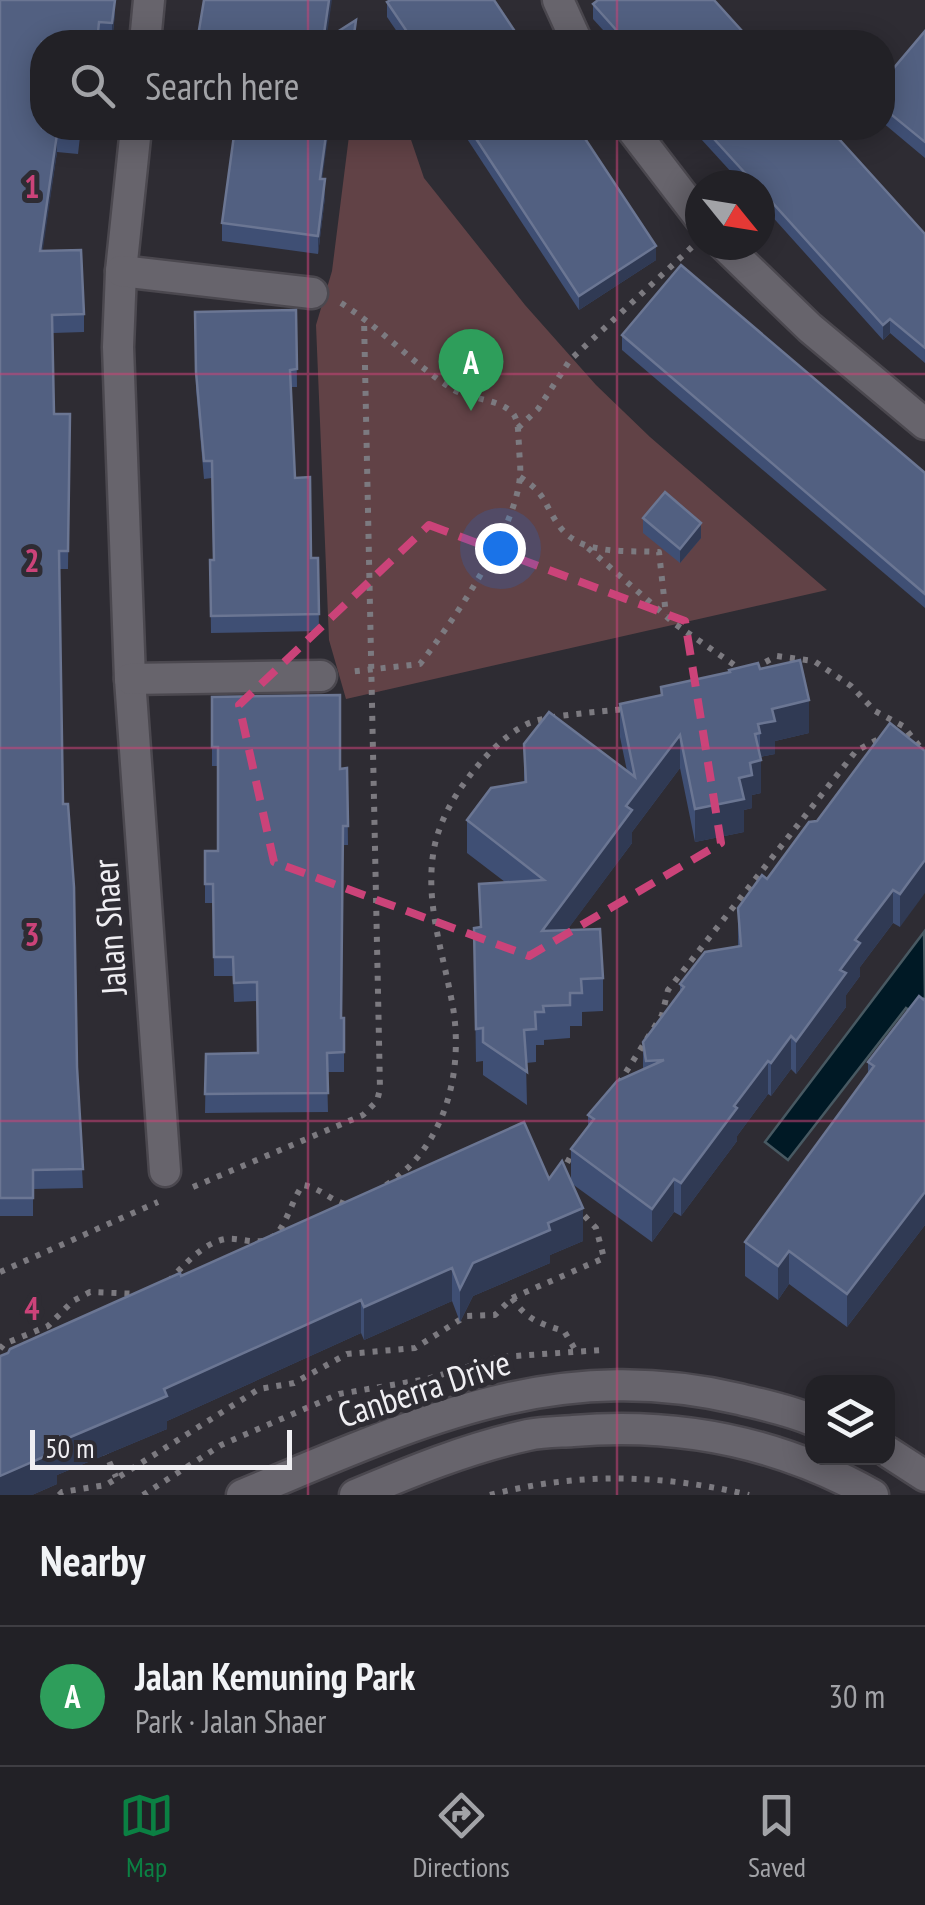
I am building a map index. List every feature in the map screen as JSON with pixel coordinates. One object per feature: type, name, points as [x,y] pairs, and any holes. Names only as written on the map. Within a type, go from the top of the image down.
[{"type":"street","points":[[146,30],[150,0]]},
{"type":"street","points":[[558,0],[572,30]]},
{"type":"street","name":"Jalan Shaer","points":[[135,140],[121,271],[118,347],[130,679],[170,1188]]},
{"type":"street","points":[[639,140],[685,199]]},
{"type":"street","points":[[740,260],[810,328],[925,424]]},
{"type":"street","points":[[121,271],[312,294]]},
{"type":"street","points":[[130,679],[321,676]]},
{"type":"street","name":"Canberra Drive","points":[[242,1495],[422,1421],[518,1394],[612,1384],[701,1390],[805,1417]]},
{"type":"street","points":[[355,1495],[415,1470],[530,1435],[613,1428],[716,1436],[778,1452],[836,1474],[873,1495]]},
{"type":"street","points":[[895,1457],[925,1476]]},
{"type":"path","points":[[518,428],[538,410],[570,360],[685,253]]},
{"type":"path","points":[[312,294],[336,300],[364,318],[453,390],[506,408],[518,428],[520,477],[514,502],[490,557],[420,664],[321,676]]},
{"type":"path","points":[[0,1272],[170,1188],[363,1114],[377,1100],[380,1089],[364,318]]},
{"type":"path","points":[[520,477],[548,500],[559,526],[675,624],[745,672]]},
{"type":"path","points":[[587,547],[659,552],[666,614]]},
{"type":"path","points":[[732,678],[777,656],[814,661],[852,686],[875,711],[903,726],[925,753]]},
{"type":"path","points":[[380,1189],[406,1172],[438,1130],[455,1068],[452,1002],[434,924],[433,854],[451,800],[487,753],[529,722],[625,709]]},
{"type":"path","points":[[613,1098],[623,1073],[662,1015],[668,990],[856,750],[903,726]]},
{"type":"path","points":[[555,1185],[581,1137]]},
{"type":"path","points":[[0,1349],[48,1326],[73,1300],[90,1292],[140,1294],[169,1280],[190,1259],[222,1239],[272,1238],[283,1226],[292,1198],[303,1185],[316,1188],[340,1204],[354,1206]]},
{"type":"path","points":[[59,1495],[106,1485],[259,1389],[294,1383],[347,1354],[415,1348],[466,1316],[495,1315],[512,1298],[604,1258],[596,1228],[569,1200]]},
{"type":"path","points":[[512,1298],[522,1314],[564,1331],[576,1351]]},
{"type":"path","points":[[48,1326],[56,1343]]},
{"type":"path","points":[[101,1444],[116,1478]]},
{"type":"path","points":[[490,1495],[534,1483],[604,1477],[677,1480],[749,1495]]},
{"type":"highlighted area","points":[[429,525],[685,621],[721,843],[529,956],[274,862],[239,705]]},
{"type":"shaded area","points":[[348,140],[411,140],[424,178],[525,305],[596,385],[650,437],[827,590],[346,699],[329,640],[316,325],[332,271]]},
{"type":"water","points":[[924,932],[925,997],[913,1013],[906,1008],[788,1160],[765,1142]]},
{"type":"building","points":[[0,0],[115,0],[112,23],[99,22],[98,30],[30,30],[30,140],[56,140],[40,251],[81,250],[84,314],[52,315],[54,414],[70,414],[68,551],[59,551],[63,804],[68,804],[74,887],[83,1169],[33,1170],[33,1198],[0,1198]]},
{"type":"building","points":[[204,0],[329,0],[325,30],[199,30]]},
{"type":"building","points":[[494,0],[514,30],[406,30],[387,2]]},
{"type":"building","points":[[598,0],[714,0],[741,30],[616,30],[593,4]]},
{"type":"building","points":[[356,20],[355,30],[340,30]]},
{"type":"building","points":[[925,31],[925,142],[895,118],[895,67]]},
{"type":"building","points":[[233,140],[325,140],[318,236],[222,223]]},
{"type":"building","points":[[477,140],[586,140],[656,246],[579,296]]},
{"type":"building","points":[[715,140],[840,140],[925,234],[925,348],[890,319],[883,325],[775,206],[775,170],[742,170]]},
{"type":"building","points":[[681,265],[925,473],[925,594],[622,335]]},
{"type":"building","points":[[296,310],[297,369],[290,370],[295,478],[310,477],[311,558],[318,558],[319,614],[211,616],[212,461],[204,461],[195,312]]},
{"type":"building","points":[[665,492],[701,523],[680,549],[643,518]]},
{"type":"building","points":[[800,660],[809,700],[772,709],[775,721],[758,724],[760,733],[755,734],[761,760],[750,763],[752,775],[739,778],[744,799],[695,809],[680,735],[626,806],[632,810],[542,931],[600,929],[603,978],[581,979],[582,993],[570,993],[570,1005],[543,1006],[544,1012],[535,1012],[536,1029],[524,1030],[527,1072],[483,1042],[483,1028],[476,1029],[474,928],[481,927],[479,884],[544,880],[467,820],[491,788],[526,782],[524,744],[549,712],[635,777],[620,704],[662,695],[661,687],[729,670],[758,663],[760,669]]},
{"type":"building","points":[[340,695],[340,769],[347,768],[348,826],[343,826],[344,1052],[327,1053],[328,1093],[205,1094],[206,1054],[258,1053],[257,982],[234,983],[233,957],[214,957],[213,884],[205,884],[205,851],[218,851],[218,747],[212,747],[212,697]]},
{"type":"building","points":[[890,723],[925,751],[925,860],[900,894],[893,890],[855,940],[860,943],[840,970],[846,973],[796,1041],[791,1036],[771,1063],[768,1061],[681,1183],[674,1179],[652,1209],[571,1149],[594,1119],[588,1115],[617,1081],[664,1060],[646,1061],[643,1042],[684,987],[680,984],[705,952],[741,946],[738,908],[762,875],[767,879],[809,822],[817,821]]},
{"type":"building","points":[[919,996],[925,999],[925,1192],[847,1294],[789,1251],[778,1266],[745,1242],[874,1066],[868,1062]]},
{"type":"building","points":[[524,1122],[549,1179],[562,1161],[583,1208],[548,1223],[550,1230],[473,1263],[460,1289],[452,1268],[364,1307],[361,1300],[164,1389],[167,1396],[54,1444],[57,1451],[0,1476],[0,1356],[10,1349]]},
{"type":"place","name":"Jalan Kemuning Park","points":[[471,411]]}]
